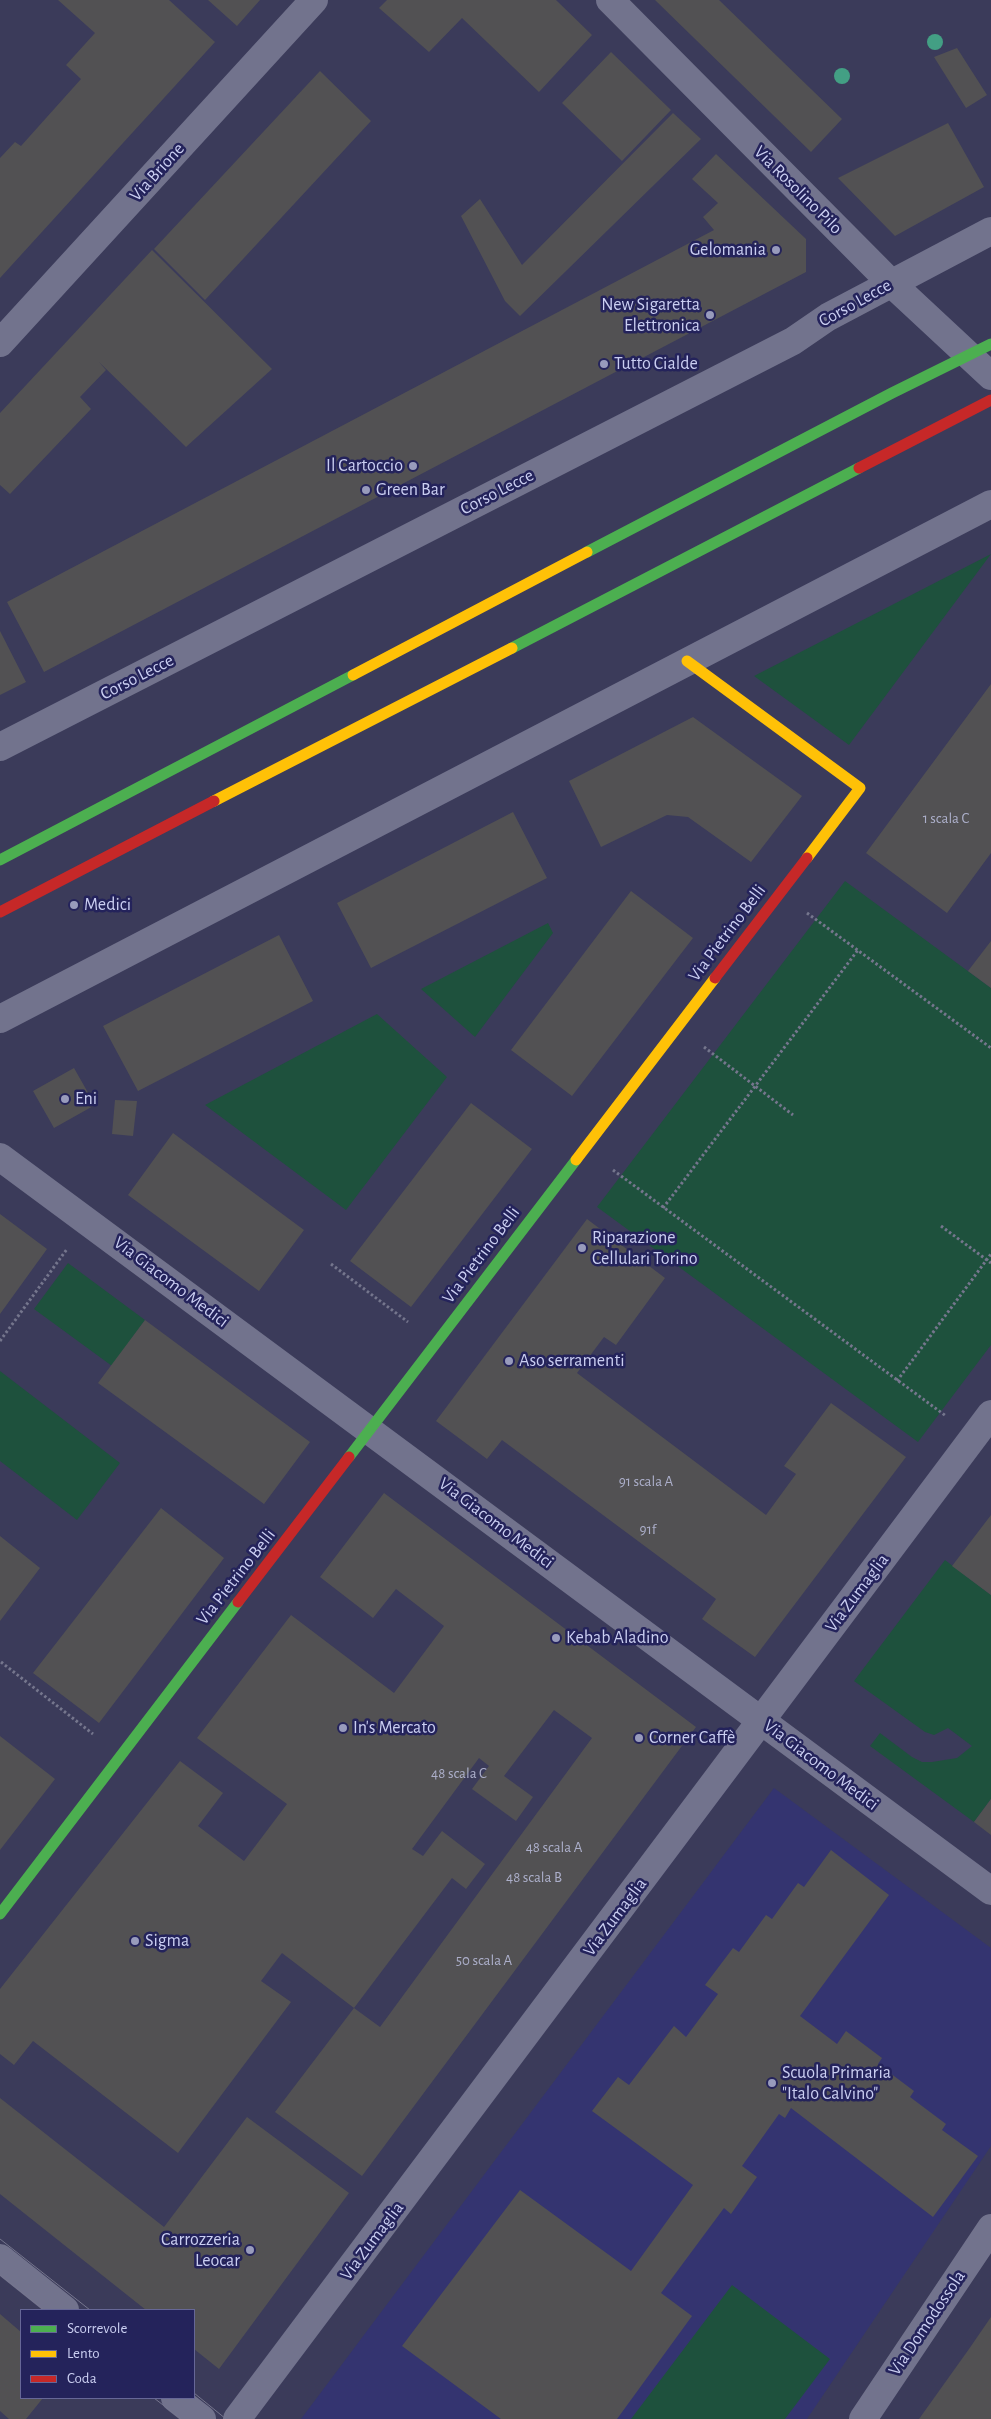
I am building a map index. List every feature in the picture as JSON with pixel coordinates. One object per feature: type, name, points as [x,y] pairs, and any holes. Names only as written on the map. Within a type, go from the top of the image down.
[{"type":"main road","points":[[0,860],[979,350]]},
{"type":"main road","points":[[0,912],[991,400]]},
{"type":"main road","name":"Via Pietrino Belli","points":[[0,1914],[860,788],[687,661]]},
{"type":"street","name":"Via Brione","points":[[0,343],[314,0]]},
{"type":"street","name":"Via Rosolino Pilo","points":[[610,0],[891,283],[979,350],[991,376]]},
{"type":"street","name":"Corso Lecce","points":[[0,747],[793,341],[828,317],[991,231]]},
{"type":"street","points":[[0,1019],[991,504]]},
{"type":"street","name":"Via Giacomo Medici","points":[[0,1157],[88,1220],[991,1891]]},
{"type":"street","name":"Via Zumaglia","points":[[237,2419],[991,1414]]},
{"type":"street","name":"Via Domodossola","points":[[863,2419],[991,2228]]},
{"type":"street","points":[[0,2258],[64,2309]]},
{"type":"street","points":[[176,2399],[202,2419]]},
{"type":"path","points":[[780,892],[991,1048]]},
{"type":"path","points":[[663,1208],[858,950]]},
{"type":"path","points":[[678,1027],[793,1115]]},
{"type":"path","points":[[584,1150],[974,1436]]},
{"type":"path","points":[[0,1340],[88,1220]]},
{"type":"path","points":[[941,1226],[991,1263]]},
{"type":"path","points":[[897,1381],[991,1254]]},
{"type":"path","points":[[331,1264],[436,1343]]},
{"type":"path","points":[[1,1662],[121,1756]]},
{"type":"shaded area","name":"Scuola Primaria \"Italo Calvino\"","points":[[774,1788],[991,1948],[991,2146],[807,2419],[301,2419]]},
{"type":"green space","points":[[991,554],[849,745],[754,676]]},
{"type":"green space","points":[[845,881],[991,988],[991,1345],[918,1442],[597,1207]]},
{"type":"green space","points":[[548,923],[553,933],[475,1037],[421,989]]},
{"type":"green space","points":[[377,1014],[447,1077],[346,1210],[205,1105]]},
{"type":"green space","points":[[68,1263],[145,1320],[112,1366],[34,1309]]},
{"type":"green space","points":[[0,1371],[120,1463],[77,1520],[0,1461]]},
{"type":"green space","points":[[945,1560],[991,1595],[991,1799],[974,1822],[870,1746],[880,1733],[912,1757],[922,1762],[932,1762],[957,1758],[972,1746],[948,1728],[934,1735],[925,1732],[854,1681]]},
{"type":"green space","points":[[732,2285],[830,2359],[785,2419],[631,2419]]},
{"type":"building","points":[[58,0],[169,0],[215,42],[0,278],[0,158],[15,142],[21,146],[81,79],[66,65],[95,33]]},
{"type":"building","points":[[208,0],[260,0],[237,26]]},
{"type":"building","points":[[387,0],[556,0],[592,35],[539,92],[462,18],[429,52],[379,8]]},
{"type":"building","points":[[655,0],[719,0],[842,119],[811,152]]},
{"type":"building","points":[[957,48],[987,95],[966,108],[934,57]]},
{"type":"building","points":[[611,52],[671,110],[622,161],[562,103]]},
{"type":"building","points":[[320,71],[371,121],[205,300],[154,249]]},
{"type":"building","points":[[673,113],[701,139],[520,316],[505,301],[461,216],[480,199],[522,265]]},
{"type":"building","points":[[948,123],[984,187],[895,236],[838,178]]},
{"type":"building","points":[[716,154],[806,239],[806,272],[44,672],[7,602],[714,230],[703,217],[718,203],[692,179]]},
{"type":"building","points":[[152,250],[272,369],[186,447],[99,362],[106,370],[80,397],[91,409],[10,494],[0,485],[0,413]]},
{"type":"building","points":[[0,631],[26,682],[0,695]]},
{"type":"building","points":[[991,684],[991,853],[947,913],[866,853]]},
{"type":"building","points":[[693,717],[802,796],[751,862],[688,817],[667,815],[601,847],[569,781]]},
{"type":"building","points":[[513,812],[547,878],[371,968],[337,903]]},
{"type":"building","points":[[631,891],[693,938],[572,1096],[511,1050]]},
{"type":"building","points":[[279,935],[313,1001],[138,1091],[103,1026]]},
{"type":"building","points":[[991,941],[991,988],[968,971]]},
{"type":"building","points":[[74,1068],[95,1105],[54,1128],[33,1091]]},
{"type":"building","points":[[115,1100],[137,1101],[133,1136],[112,1134]]},
{"type":"building","points":[[471,1103],[532,1149],[411,1307],[350,1261]]},
{"type":"building","points":[[173,1133],[304,1230],[259,1291],[128,1195]]},
{"type":"building","points":[[0,1214],[47,1249],[0,1314]]},
{"type":"building","points":[[587,1219],[665,1278],[616,1345],[604,1337],[577,1373],[766,1515],[796,1474],[784,1466],[831,1403],[906,1457],[755,1657],[702,1619],[716,1599],[502,1440],[487,1459],[436,1421]]},
{"type":"building","points":[[145,1320],[310,1442],[264,1504],[98,1383]]},
{"type":"building","points":[[384,1493],[696,1727],[362,2176],[275,2112],[354,2008],[282,1953],[261,1981],[291,2002],[178,2153],[33,2041],[14,2065],[0,2054],[0,1989],[180,1761],[223,1793],[198,1826],[244,1861],[287,1804],[197,1738],[291,1615],[394,1693],[444,1626],[396,1589],[373,1618],[320,1577]],"holes":[[[554,1710],[592,1738],[380,2027],[354,2008],[452,1878],[466,1889],[485,1864],[442,1831],[423,1856],[412,1849],[479,1758],[489,1766],[472,1789],[516,1821],[533,1797],[504,1776]]]},
{"type":"building","points":[[161,1508],[224,1558],[99,1723],[33,1673]]},
{"type":"building","points":[[991,1515],[991,1595],[952,1566]]},
{"type":"building","points":[[0,1536],[40,1568],[0,1621]]},
{"type":"building","points":[[0,1736],[55,1779],[0,1850]]},
{"type":"building","points":[[991,1799],[991,1835],[974,1822]]},
{"type":"building","points":[[831,1850],[889,1895],[800,2016],[837,2044],[846,2031],[882,2058],[878,2064],[914,2091],[910,2097],[946,2124],[942,2130],[978,2156],[933,2217],[791,2108],[785,2118],[779,2114],[742,2166],[757,2177],[731,2214],[724,2208],[661,2293],[692,2316],[617,2419],[501,2419],[402,2346],[520,2190],[631,2271],[693,2185],[592,2111],[618,2077],[629,2085],[674,2026],[686,2037],[718,1994],[705,1985],[733,1948],[739,1952],[766,1915],[772,1919],[798,1883],[804,1887]]},
{"type":"building","points":[[0,2098],[164,2227],[247,2117],[349,2193],[219,2369],[195,2350],[195,2309],[145,2309],[0,2194]]},
{"type":"building","points":[[0,2314],[20,2331],[20,2399],[42,2399],[26,2419],[9,2419],[0,2411]]},
{"type":"building","points":[[991,2317],[991,2419],[919,2419],[969,2349]]},
{"type":"tram line","points":[[0,2239],[89,2309]]},
{"type":"tram line","points":[[0,2275],[43,2309]]},
{"type":"tram line","points":[[195,2394],[226,2419]]},
{"type":"tram line","points":[[155,2399],[181,2419]]},
{"type":"traffic: fast","points":[[587,552],[892,393],[991,344]]},
{"type":"traffic: fast","points":[[512,648],[859,468]]},
{"type":"traffic: fast","points":[[0,860],[353,675]]},
{"type":"traffic: fast","points":[[349,1457],[576,1160]]},
{"type":"traffic: fast","points":[[0,1914],[238,1602]]},
{"type":"traffic: slow","points":[[353,675],[587,552]]},
{"type":"traffic: slow","points":[[214,801],[512,648]]},
{"type":"traffic: slow","points":[[687,661],[860,788],[807,858]]},
{"type":"traffic: slow","points":[[576,1160],[715,978]]},
{"type":"traffic: jam","points":[[859,468],[991,400]]},
{"type":"traffic: jam","points":[[0,912],[214,801]]},
{"type":"traffic: jam","points":[[715,978],[807,858]]},
{"type":"traffic: jam","points":[[238,1602],[349,1457]]},
{"type":"place","name":"Gelomania","points":[[776,250]]},
{"type":"place","name":"New Sigaretta Elettronica","points":[[710,315]]},
{"type":"place","name":"Tutto Cialde","points":[[604,364]]},
{"type":"place","name":"Il Cartoccio","points":[[413,466]]},
{"type":"place","name":"Green Bar","points":[[366,490]]},
{"type":"place","name":"Medici","points":[[74,905]]},
{"type":"place","name":"Eni","points":[[65,1099]]},
{"type":"place","name":"Riparazione Cellulari Torino","points":[[582,1248]]},
{"type":"place","name":"Aso serramenti","points":[[509,1361]]},
{"type":"place","name":"Kebab Aladino","points":[[556,1638]]},
{"type":"place","name":"In's Mercato","points":[[343,1728]]},
{"type":"place","name":"Corner Caffè","points":[[639,1738]]},
{"type":"place","name":"Sigma","points":[[135,1941]]},
{"type":"place","name":"Scuola Primaria \"Italo Calvino\"","points":[[772,2083]]},
{"type":"place","name":"Carrozzeria Leocar","points":[[250,2250]]}]
